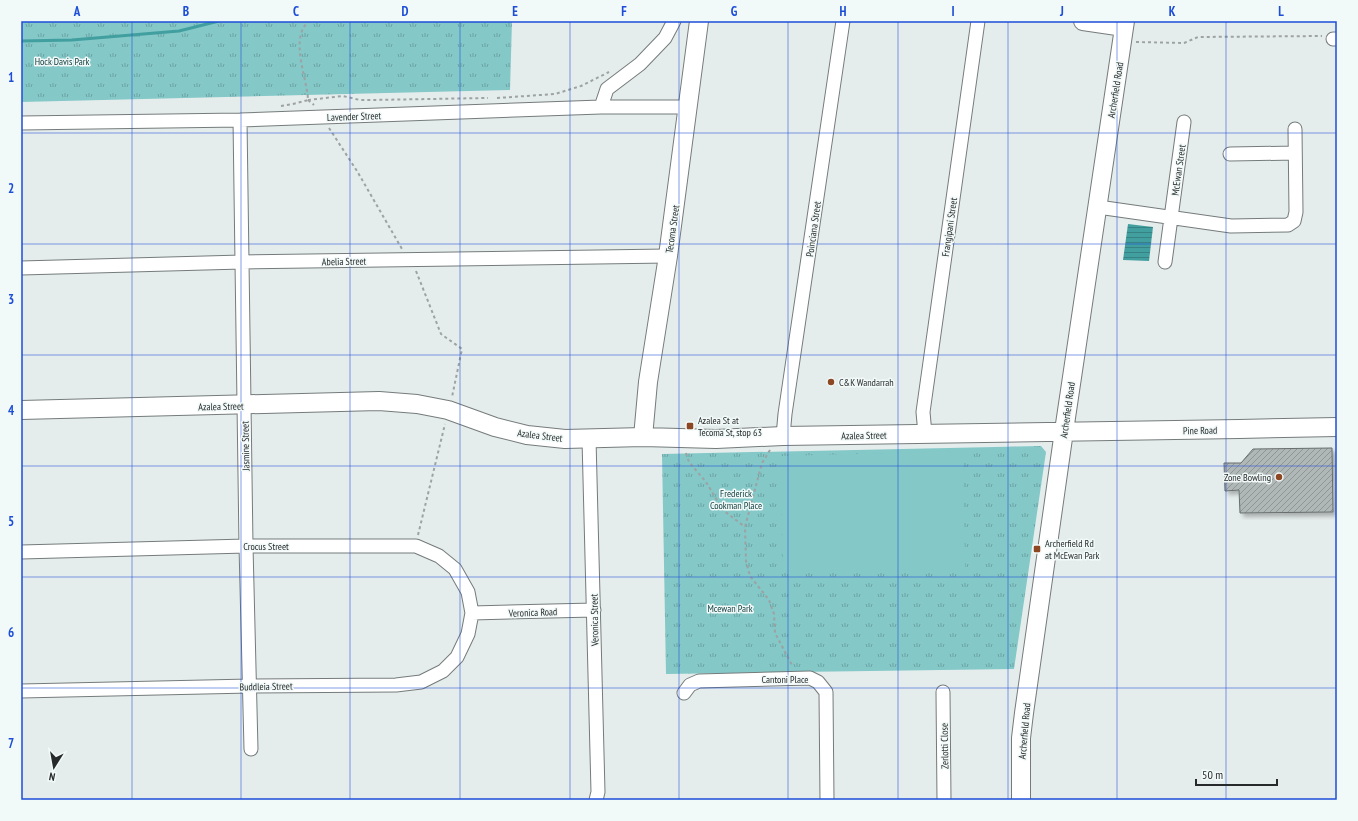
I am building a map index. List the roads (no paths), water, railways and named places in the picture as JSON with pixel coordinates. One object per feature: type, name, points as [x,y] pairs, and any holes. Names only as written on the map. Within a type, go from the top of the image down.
[{"type":"street","points":[[601,107],[607,89],[640,64],[665,38],[672,25],[681,21]]},
{"type":"street","name":"Tecoma Street","points":[[642,437],[648,382],[668,256],[699,21]]},
{"type":"street","name":"Poinciana Street","points":[[783,436],[844,21]]},
{"type":"street","name":"Frangipani Street","points":[[925,434],[924,412],[978,21]]},
{"type":"street","points":[[1083,21],[1124,30]]},
{"type":"street","name":"Archerfield Road","points":[[1021,800],[1022,732],[1064,431],[1124,30]]},
{"type":"street","name":"Lavender Street","points":[[21,123],[240,120],[601,107],[687,107]]},
{"type":"street","name":"Jasmine Street","points":[[240,120],[246,546],[251,749]]},
{"type":"street","name":"McEwan Street","points":[[1165,262],[1184,122]]},
{"type":"street","points":[[1098,207],[1231,226],[1288,225],[1294,221],[1296,212],[1295,129]]},
{"type":"street","points":[[1230,154],[1295,153]]},
{"type":"street","name":"Abelia Street","points":[[21,268],[242,262],[410,261],[668,256]]},
{"type":"street","name":"Azalea Street","points":[[21,410],[380,401],[417,404],[448,410],[495,427],[527,435],[565,439],[642,437],[716,439],[783,436],[1064,431]]},
{"type":"street","name":"Pine Road","points":[[1064,431],[1337,427]]},
{"type":"street","name":"Veronica Street","points":[[589,439],[598,792],[596,800]]},
{"type":"street","name":"Crocus Street","points":[[21,552],[246,546],[416,546],[439,556],[455,569],[468,592],[472,613]]},
{"type":"street","name":"Veronica Road","points":[[472,613],[594,610]]},
{"type":"street","name":"Buddleia Street","points":[[21,691],[250,686],[396,685],[421,682],[443,671],[457,657],[468,634],[472,613]]},
{"type":"street","name":"Cantoni Place","points":[[684,693],[690,685],[699,681],[810,678],[818,682],[826,692],[827,800]]},
{"type":"street","name":"Zerlotti Close","points":[[943,692],[944,800]]},
{"type":"waterway","points":[[21,41],[72,40],[179,31],[219,21]]},
{"type":"place","name":"C&K Wandarrah","points":[[831,382]]},
{"type":"place","name":"Azalea St at Tecoma St, stop 63","points":[[690,426]]},
{"type":"place","name":"Zone Bowling","points":[[1279,477]]},
{"type":"place","name":"Archerfield Rd at McEwan Park","points":[[1037,549]]},
{"type":"park label","name":"Hock Davis Park","points":[[62,61]]},
{"type":"park label","name":"Frederick Cookman Place","points":[[736,498]]},
{"type":"park label","name":"Mcewan Park","points":[[730,608]]}]
